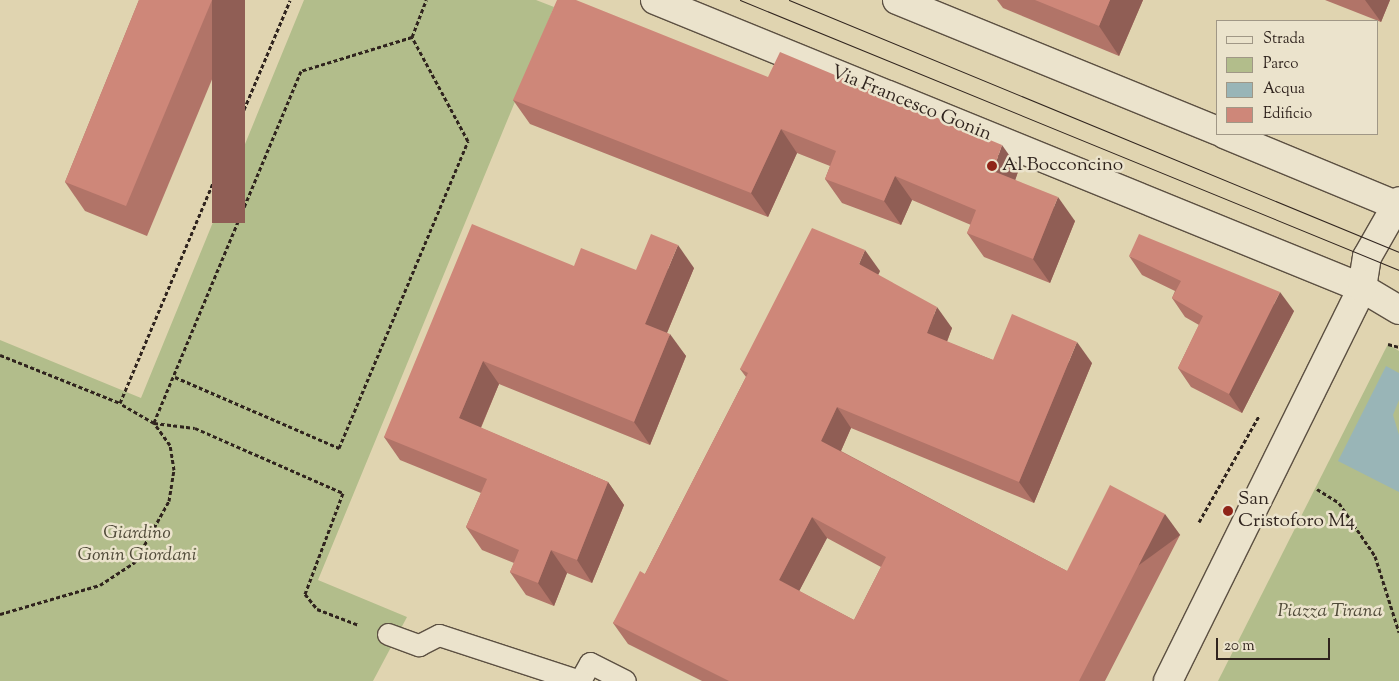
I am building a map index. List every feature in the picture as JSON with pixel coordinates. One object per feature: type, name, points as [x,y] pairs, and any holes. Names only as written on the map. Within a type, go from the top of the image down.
[{"type":"street","name":"Via Francesco Gonin","points":[[655,0],[1362,288]]},
{"type":"street","points":[[898,0],[1216,130]]},
{"type":"street","points":[[1168,681],[1362,288],[1367,257],[1396,202],[1227,135]]},
{"type":"street","points":[[1362,288],[1399,310]]},
{"type":"lane","points":[[388,634],[419,645],[439,635],[581,680],[590,663],[625,681]]},
{"type":"path","points":[[120,403],[290,0]]},
{"type":"path","points":[[175,377],[339,448],[468,141],[412,37],[426,0]]},
{"type":"path","points":[[154,423],[175,377],[301,71],[412,37]]},
{"type":"path","points":[[1388,344],[1399,347]]},
{"type":"path","points":[[0,355],[120,403],[154,423],[170,445],[174,470],[169,500],[135,562],[100,585],[0,614]]},
{"type":"path","points":[[1199,522],[1259,415]]},
{"type":"path","points":[[154,423],[195,428],[336,486],[342,493],[341,502],[304,594],[307,602],[333,617],[388,634]]},
{"type":"path","points":[[1317,488],[1339,503],[1374,556],[1399,632]]},
{"type":"green space","name":"Giardino Gonin Giordani","points":[[304,0],[536,0],[554,7],[318,580],[407,617],[373,681],[0,681],[0,340],[141,398]]},
{"type":"green space","name":"Piazza Tirana","points":[[1388,344],[1399,351],[1399,681],[1218,681]]},
{"type":"water","points":[[1386,366],[1399,373],[1399,400],[1393,415],[1399,435],[1399,492],[1338,461]]},
{"type":"building","points":[[139,0],[212,0],[126,206],[65,182]]},
{"type":"building","points":[[557,0],[576,0],[768,77],[780,52],[1002,145],[993,171],[1058,197],[1033,259],[967,233],[976,210],[895,176],[884,201],[825,179],[836,151],[781,129],[751,193],[513,100]]},
{"type":"building","points":[[1035,0],[1110,0],[1099,26]]},
{"type":"building","points":[[472,224],[574,266],[581,248],[636,270],[651,234],[678,245],[645,324],[670,334],[634,422],[483,361],[459,418],[608,482],[577,560],[551,550],[538,583],[510,572],[519,550],[466,527],[487,479],[384,437]]},
{"type":"building","points":[[812,228],[865,250],[859,264],[937,307],[927,333],[993,360],[1012,314],[1077,342],[1019,482],[837,407],[821,441],[1067,571],[1110,485],[1165,514],[1079,681],[729,681],[613,623],[640,571],[645,574],[748,373],[740,369]],"holes":[[[812,517],[886,557],[854,620],[779,580]]]},
{"type":"building","points":[[1139,234],[1280,292],[1229,394],[1178,368],[1203,316],[1172,298],[1181,281],[1129,256]]},
{"type":"tram line","points":[[740,0],[1399,270]]},
{"type":"tram line","points":[[789,0],[1399,252]]},
{"type":"place","name":"Al Bocconcino","points":[[992,166]]},
{"type":"place","name":"San Cristoforo M4","points":[[1228,511]]}]
